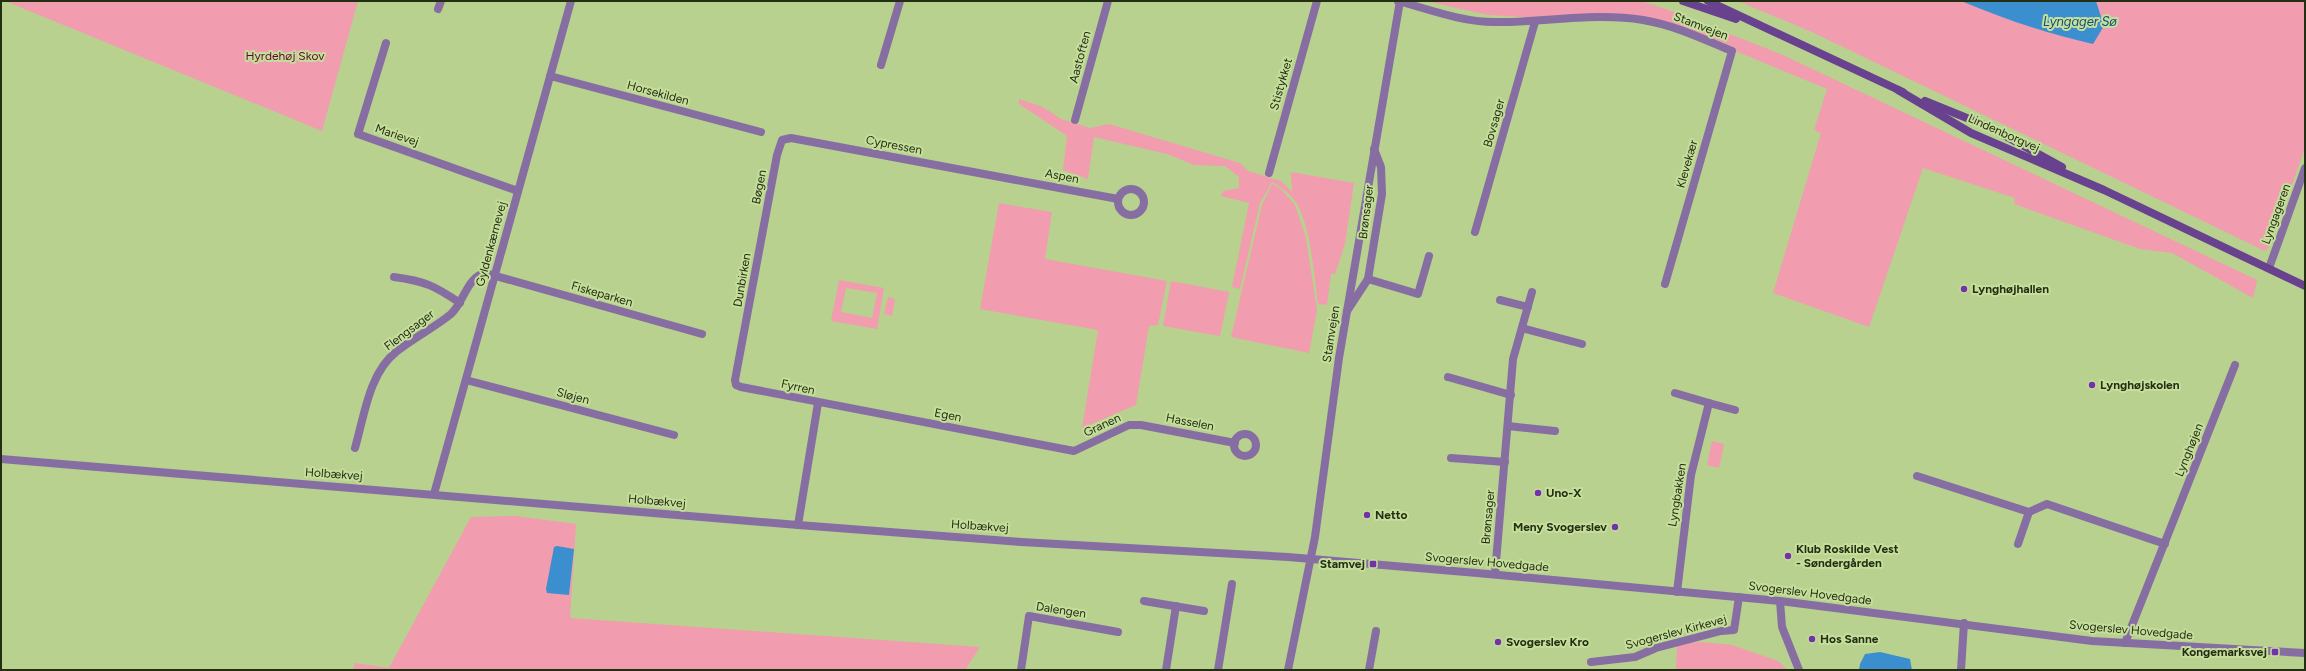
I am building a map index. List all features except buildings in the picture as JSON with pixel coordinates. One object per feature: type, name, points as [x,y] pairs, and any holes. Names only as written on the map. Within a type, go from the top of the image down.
[{"type":"main road","name":"Lindenborgvej","points":[[1683,1],[1776,32]]},
{"type":"main road","name":"Lindenborgvej","points":[[1708,1],[1898,90],[1989,127],[2104,190]]},
{"type":"main road","name":"Lindenborgvej","points":[[1898,90],[1971,133],[2104,190],[2305,286]]},
{"type":"street","name":"Gyldenkærnevej","points":[[434,494],[571,1]]},
{"type":"street","points":[[881,65],[900,1]]},
{"type":"street","name":"Aastoften","points":[[1076,120],[1108,1]]},
{"type":"street","name":"Stistykket","points":[[1269,173],[1317,1]]},
{"type":"street","name":"Stamvejen","points":[[1288,670],[1311,559],[1347,311],[1400,1],[1485,21],[1535,22],[1597,17],[1643,20],[1674,27],[1732,51]]},
{"type":"street","name":"Bovsager","points":[[1475,232],[1535,22]]},
{"type":"street","name":"Marievej","points":[[386,43],[358,134],[518,191]]},
{"type":"street","name":"Klevekær","points":[[1666,284],[1732,51]]},
{"type":"street","name":"Horsekilden","points":[[550,76],[761,132]]},
{"type":"street","name":"Cypressen","points":[[782,140],[791,138],[1001,177]]},
{"type":"street","name":"Bøgen","points":[[761,239],[777,155],[782,140]]},
{"type":"street","name":"Brønsager","points":[[1347,311],[1368,279],[1382,194],[1381,167],[1374,149]]},
{"type":"street","name":"Lyngageren","points":[[2269,268],[2305,168]]},
{"type":"street","name":"Aspen","points":[[1001,177],[1118,199]]},
{"type":"street","name":"Dunbirken","points":[[746,324],[761,239]]},
{"type":"street","points":[[1368,279],[1418,294],[1429,256]]},
{"type":"street","name":"Flengsager","points":[[355,448],[375,381],[383,365],[395,352],[451,314],[460,303],[473,278],[478,274],[485,273],[494,276]]},
{"type":"street","name":"Fiskeparken","points":[[494,276],[702,334]]},
{"type":"street","points":[[394,277],[420,281],[435,286],[460,303]]},
{"type":"street","name":"Brønsager","points":[[1495,574],[1513,359],[1532,292]]},
{"type":"street","points":[[1500,300],[1528,307]]},
{"type":"street","name":"Fyrren","points":[[746,324],[735,380],[736,384],[741,387],[818,403],[798,525]]},
{"type":"street","points":[[1522,328],[1582,344]]},
{"type":"street","name":"Lynghøjen","points":[[2125,644],[2235,365]]},
{"type":"street","points":[[1448,377],[1510,395]]},
{"type":"street","name":"Sløjen","points":[[466,380],[674,435]]},
{"type":"street","points":[[1674,393],[1735,410]]},
{"type":"street","name":"Egen","points":[[818,403],[1074,451]]},
{"type":"street","name":"Lyngbakken","points":[[1677,592],[1691,475],[1709,403]]},
{"type":"street","name":"Granen","points":[[1074,451],[1129,425],[1142,425]]},
{"type":"street","name":"Hasselen","points":[[1142,425],[1235,443]]},
{"type":"street","points":[[1508,426],[1555,431]]},
{"type":"street","points":[[1451,458],[1505,462]]},
{"type":"street","name":"Holbækvej","points":[[1,459],[798,525],[1022,542],[1311,559]]},
{"type":"street","points":[[1917,476],[2029,512],[2047,504],[2165,544]]},
{"type":"street","points":[[2018,544],[2029,512]]},
{"type":"street","name":"Svogerslev Hovedgade","points":[[1311,559],[1495,574],[1780,601],[2125,644],[2305,653]]},
{"type":"street","points":[[1218,670],[1232,584]]},
{"type":"street","name":"Svogerslev Kirkevej","points":[[1591,662],[1635,657],[1656,648],[1721,631],[1734,630],[1740,597]]},
{"type":"street","points":[[1144,601],[1204,611]]},
{"type":"street","points":[[1780,601],[1782,627],[1799,670]]},
{"type":"street","points":[[1166,670],[1176,606]]},
{"type":"street","name":"Dalengen","points":[[1021,670],[1030,616],[1118,632]]},
{"type":"street","points":[[1961,670],[1964,623]]},
{"type":"street","points":[[1369,670],[1376,631]]},
{"type":"green space","name":"Hyrdehøj Skov","points":[[5,1],[358,1],[322,131]]},
{"type":"green space","points":[[1425,1],[1641,1],[1666,9],[1783,55],[2257,280],[2253,298],[2172,253],[2140,249],[2014,204],[2015,198],[1923,168],[1869,327],[1773,293],[1821,133],[1814,130],[1827,89],[1661,20],[1537,18],[1488,15]]},
{"type":"green space","points":[[1738,1],[2305,1],[2305,148],[2270,246],[2265,251],[1814,33]]},
{"type":"green space","points":[[1019,99],[1043,107],[1061,119],[1090,128],[1109,124],[1240,163],[1248,171],[1281,181],[1292,192],[1291,172],[1354,183],[1345,244],[1335,274],[1331,274],[1327,305],[1318,304],[1309,239],[1302,214],[1295,201],[1279,186],[1272,182],[1260,203],[1240,289],[1232,287],[1249,203],[1221,196],[1223,191],[1239,188],[1239,177],[1225,166],[1194,165],[1167,154],[1094,137],[1088,179],[1063,170],[1067,136],[1019,104]]},
{"type":"green space","points":[[1272,184],[1281,189],[1295,205],[1306,238],[1317,310],[1309,353],[1231,337],[1262,205]]},
{"type":"green space","points":[[999,203],[1052,212],[1045,259],[1167,281],[1158,325],[1149,326],[1136,405],[1082,428],[1098,330],[980,309]]},
{"type":"green space","points":[[839,280],[884,288],[877,329],[831,321]],"holes":[[[846,288],[877,293],[872,318],[841,312]]]},
{"type":"green space","points":[[1171,281],[1229,292],[1220,336],[1163,326]]},
{"type":"green space","points":[[888,297],[895,299],[892,316],[884,314]]},
{"type":"green space","points":[[1712,441],[1724,444],[1719,468],[1707,465]]},
{"type":"green space","points":[[515,516],[576,524],[570,618],[980,647],[965,670],[353,670],[355,663],[389,668],[471,517]]},
{"type":"green space","points":[[1702,642],[1732,645],[1778,661],[1788,670],[1676,670],[1677,644]]},
{"type":"water","name":"Lyngager Sø","points":[[1961,1],[2096,1],[2104,26],[2093,44],[2026,26]]},
{"type":"water","points":[[557,546],[574,549],[569,595],[547,593],[546,589],[554,547]]},
{"type":"water","points":[[1880,652],[1910,659],[1912,670],[1859,670],[1865,654]]},
{"type":"place","name":"Lynghøjhallen","points":[[1964,289]]},
{"type":"place","name":"Lynghøjskolen","points":[[2092,385]]},
{"type":"place","name":"Uno-X","points":[[1538,493]]},
{"type":"place","name":"Netto","points":[[1367,515]]},
{"type":"place","name":"Meny Svogerslev","points":[[1615,527]]},
{"type":"place","name":"Klub Roskilde Vest - Søndergården","points":[[1788,556]]},
{"type":"place","name":"Stamvej","points":[[1373,564]]},
{"type":"place","name":"Hos Sanne","points":[[1812,639]]},
{"type":"place","name":"Svogerslev Kro","points":[[1498,642]]},
{"type":"place","name":"Kongemarksvej","points":[[2275,652]]}]
